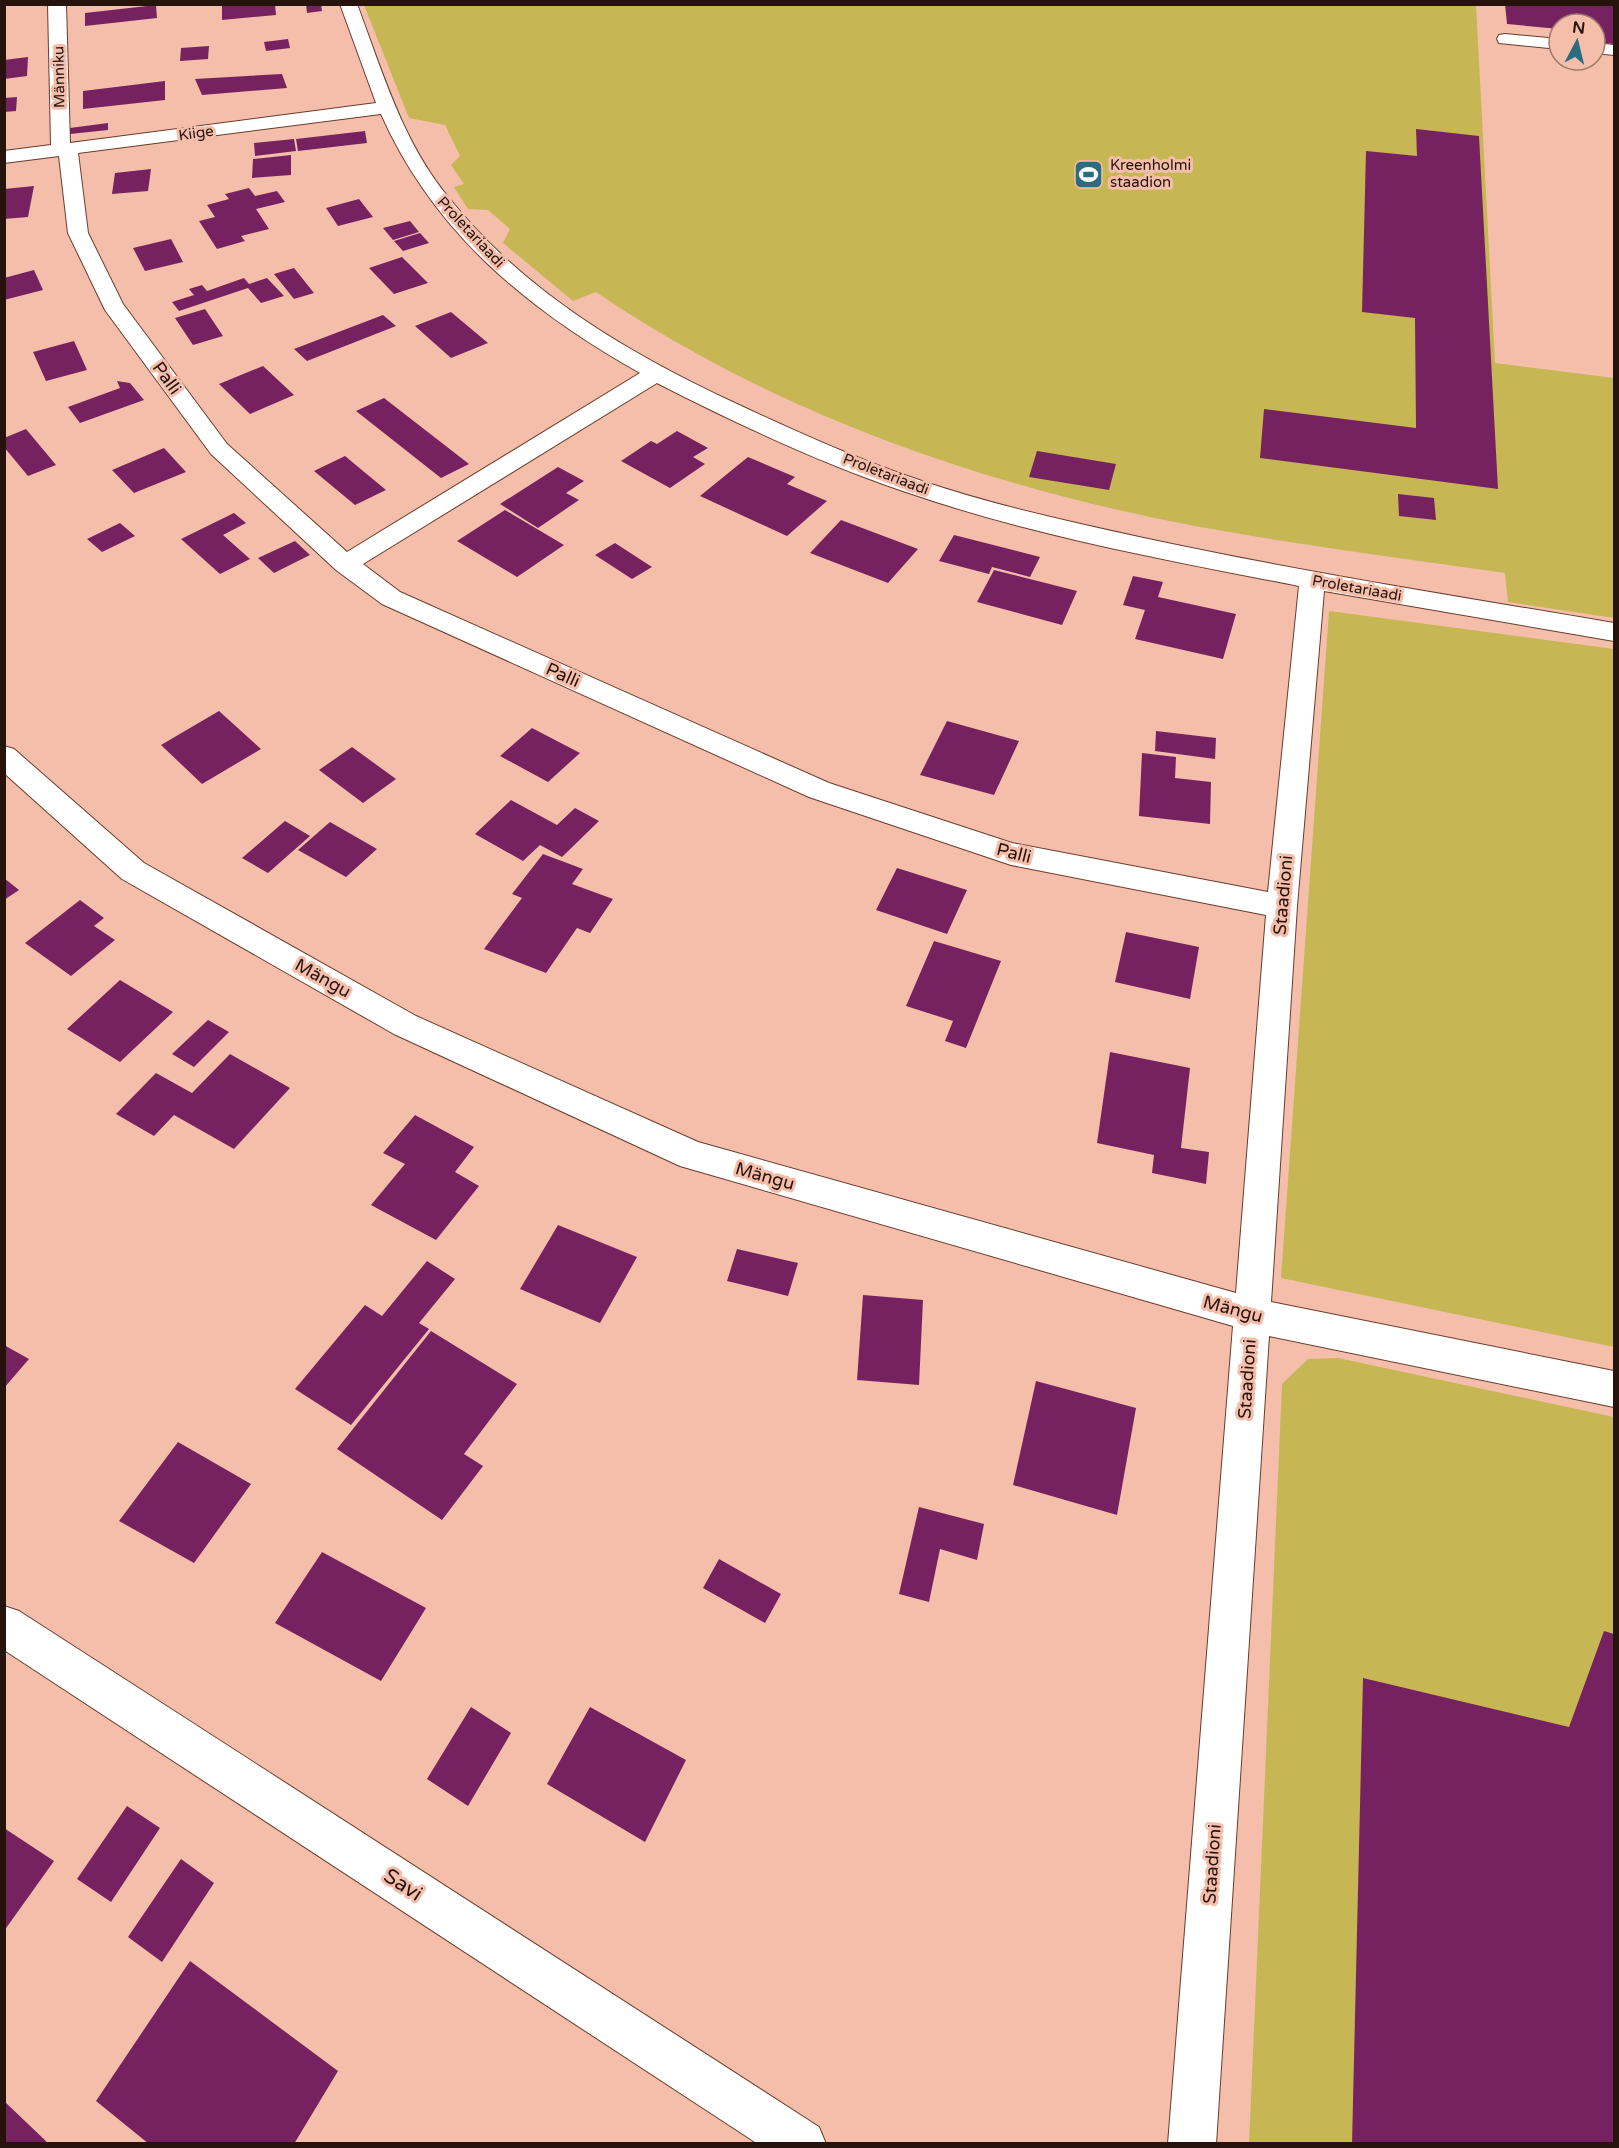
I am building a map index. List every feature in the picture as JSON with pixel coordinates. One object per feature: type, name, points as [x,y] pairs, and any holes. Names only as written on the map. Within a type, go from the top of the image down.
[{"type":"street","name":"Männiku","points":[[57,4],[64,150]]},
{"type":"street","name":"Proletariaadi","points":[[348,4],[388,107],[411,157],[440,200],[474,240],[519,281],[566,318],[655,374],[800,441],[914,487],[1025,519],[1173,553],[1312,580],[1614,632]]},
{"type":"street","name":"Kiige","points":[[4,157],[388,107]]},
{"type":"street","name":"Palli","points":[[64,150],[78,234],[113,305],[219,449],[345,564],[391,598],[819,790],[1011,854],[1282,906]]},
{"type":"street","points":[[345,564],[655,374]]},
{"type":"street","name":"Staadioni","points":[[1192,2144],[1282,906],[1312,580]]},
{"type":"street","name":"Mängu","points":[[7,762],[133,871],[405,1025],[692,1155],[1252,1315],[1614,1389]]},
{"type":"street","name":"Savi","points":[[4,1626],[802,2144]]},
{"type":"lane","points":[[1505,39],[1547,43]]},
{"type":"shaded area","points":[[364,5],[1476,5],[1495,363],[1614,378],[1614,618],[1508,602],[1505,573],[1233,533],[1037,490],[883,439],[808,409],[735,374],[664,335],[596,292],[573,301],[503,243],[510,229],[488,210],[468,209],[454,187],[464,184],[451,165],[460,156],[445,125],[409,118]]},
{"type":"shaded area","points":[[1329,611],[1614,649],[1614,1347],[1281,1278]]},
{"type":"shaded area","points":[[1338,1358],[1614,1417],[1614,2143],[1249,2144],[1282,1384],[1308,1359]]},
{"type":"building","points":[[222,4],[275,4],[276,15],[222,20]]},
{"type":"building","points":[[306,4],[321,4],[322,11],[307,13]]},
{"type":"building","points":[[1505,4],[1614,4],[1614,44],[1607,43],[1607,12],[1547,12],[1547,28],[1507,24]]},
{"type":"building","points":[[156,5],[157,18],[85,26],[85,13]]},
{"type":"building","points":[[288,39],[290,48],[266,51],[264,42]]},
{"type":"building","points":[[209,46],[208,59],[180,61],[181,48]]},
{"type":"building","points":[[28,57],[27,76],[4,79],[4,60]]},
{"type":"building","points":[[282,74],[287,88],[202,95],[195,79]]},
{"type":"building","points":[[165,81],[165,100],[83,109],[83,91]]},
{"type":"building","points":[[17,97],[16,111],[4,112],[4,98]]},
{"type":"building","points":[[108,123],[108,130],[70,134],[70,128]]},
{"type":"building","points":[[1416,129],[1479,136],[1498,489],[1260,458],[1264,409],[1416,428],[1415,318],[1362,312],[1366,151],[1417,156]]},
{"type":"building","points":[[365,131],[367,143],[298,151],[296,139]]},
{"type":"building","points":[[294,139],[296,151],[255,156],[254,143]]},
{"type":"building","points":[[291,155],[291,175],[252,178],[253,159]]},
{"type":"building","points":[[151,169],[148,191],[112,194],[115,173]]},
{"type":"building","points":[[34,186],[28,217],[4,219],[4,189]]},
{"type":"building","points":[[249,188],[255,196],[277,191],[285,202],[256,209],[269,229],[241,236],[245,241],[217,249],[199,221],[215,217],[207,205],[229,199],[225,194]]},
{"type":"building","points":[[359,199],[373,217],[338,226],[326,208]]},
{"type":"building","points":[[410,221],[419,232],[393,240],[383,228]]},
{"type":"building","points":[[420,233],[429,243],[403,251],[394,241]]},
{"type":"building","points":[[171,239],[183,262],[145,271],[133,248]]},
{"type":"building","points":[[402,257],[428,283],[394,294],[369,268]]},
{"type":"building","points":[[294,268],[314,293],[294,299],[274,274]]},
{"type":"building","points":[[34,270],[43,290],[4,300],[4,278]]},
{"type":"building","points":[[244,278],[249,284],[267,278],[284,296],[261,303],[248,288],[179,311],[172,302],[194,295],[189,289],[202,285],[207,291]]},
{"type":"building","points":[[205,309],[223,336],[193,345],[175,318]]},
{"type":"building","points":[[451,312],[488,343],[451,358],[415,326]]},
{"type":"building","points":[[383,315],[396,326],[307,361],[294,349]]},
{"type":"building","points":[[74,341],[87,370],[46,381],[33,352]]},
{"type":"building","points":[[263,366],[294,395],[250,414],[219,384]]},
{"type":"building","points":[[117,381],[130,383],[144,400],[80,423],[68,407],[120,388]]},
{"type":"building","points":[[384,398],[469,464],[441,478],[356,411]]},
{"type":"building","points":[[26,429],[56,465],[28,476],[4,447],[4,438]]},
{"type":"building","points":[[677,431],[708,448],[693,457],[705,464],[670,488],[621,461],[651,441],[657,444]]},
{"type":"building","points":[[164,448],[186,472],[134,493],[112,470]]},
{"type":"building","points":[[1037,451],[1116,464],[1109,490],[1029,477]]},
{"type":"building","points":[[345,456],[386,490],[355,505],[314,471]]},
{"type":"building","points":[[748,457],[795,477],[787,484],[827,501],[787,536],[700,496]]},
{"type":"building","points":[[558,467],[584,481],[566,493],[579,500],[538,528],[500,504]]},
{"type":"building","points":[[1398,494],[1434,498],[1436,520],[1399,516]]},
{"type":"building","points":[[505,510],[564,545],[517,577],[457,541]]},
{"type":"building","points":[[234,513],[246,523],[223,535],[250,559],[220,574],[181,539]]},
{"type":"building","points":[[841,520],[918,549],[888,583],[810,553]]},
{"type":"building","points":[[120,523],[135,536],[102,552],[87,539]]},
{"type":"building","points":[[954,535],[1040,557],[1030,577],[992,567],[989,574],[939,561]]},
{"type":"building","points":[[295,541],[310,555],[274,573],[258,558]]},
{"type":"building","points":[[615,543],[652,567],[632,579],[595,555]]},
{"type":"building","points":[[994,570],[1077,591],[1062,625],[977,602]]},
{"type":"building","points":[[1133,576],[1163,582],[1158,597],[1236,614],[1223,659],[1135,639],[1145,610],[1123,605]]},
{"type":"building","points":[[219,711],[261,749],[202,784],[161,745]]},
{"type":"building","points":[[947,721],[1019,741],[994,795],[920,775]]},
{"type":"building","points":[[532,728],[580,753],[548,782],[500,756]]},
{"type":"building","points":[[1156,731],[1216,738],[1215,759],[1155,751]]},
{"type":"building","points":[[352,747],[396,779],[363,803],[319,770]]},
{"type":"building","points":[[1142,753],[1176,757],[1175,778],[1211,782],[1210,824],[1139,816]]},
{"type":"building","points":[[511,800],[557,825],[575,808],[599,821],[562,857],[540,845],[523,861],[475,834]]},
{"type":"building","points":[[285,821],[310,836],[268,873],[242,858]]},
{"type":"building","points":[[330,822],[377,849],[346,877],[298,850]]},
{"type":"building","points":[[543,854],[583,869],[572,884],[613,899],[590,933],[577,928],[546,973],[484,949],[522,898],[512,894]]},
{"type":"building","points":[[897,868],[967,890],[947,934],[876,910]]},
{"type":"building","points":[[4,878],[19,890],[4,900]]},
{"type":"building","points":[[80,900],[104,918],[94,926],[115,940],[71,976],[25,943]]},
{"type":"building","points":[[1126,932],[1199,947],[1190,999],[1115,982]]},
{"type":"building","points":[[934,941],[1001,961],[966,1048],[945,1041],[953,1021],[906,1006]]},
{"type":"building","points":[[120,980],[173,1012],[120,1062],[67,1029]]},
{"type":"building","points":[[208,1020],[229,1032],[194,1067],[172,1054]]},
{"type":"building","points":[[1110,1052],[1190,1068],[1181,1148],[1209,1152],[1206,1184],[1152,1173],[1154,1155],[1097,1143]]},
{"type":"building","points":[[230,1054],[290,1088],[234,1149],[174,1115],[154,1136],[116,1114],[156,1073],[192,1093]]},
{"type":"building","points":[[415,1115],[474,1147],[455,1172],[479,1186],[436,1240],[371,1205],[405,1164],[383,1153]]},
{"type":"building","points":[[558,1225],[637,1257],[600,1323],[520,1289]]},
{"type":"building","points":[[737,1249],[798,1263],[788,1296],[727,1281]]},
{"type":"building","points":[[427,1261],[455,1279],[419,1323],[429,1329],[351,1425],[295,1389],[365,1305],[382,1316]]},
{"type":"building","points":[[863,1295],[923,1300],[919,1385],[857,1380]]},
{"type":"building","points":[[431,1331],[517,1384],[464,1454],[483,1466],[442,1520],[337,1449]]},
{"type":"building","points":[[4,1345],[29,1359],[4,1388]]},
{"type":"building","points":[[1036,1381],[1136,1408],[1117,1515],[1013,1485]]},
{"type":"building","points":[[178,1442],[251,1484],[194,1563],[119,1521]]},
{"type":"building","points":[[919,1507],[984,1524],[977,1560],[940,1549],[929,1602],[899,1594]]},
{"type":"building","points":[[322,1552],[426,1608],[381,1681],[275,1623]]},
{"type":"building","points":[[719,1559],[781,1594],[765,1623],[703,1588]]},
{"type":"building","points":[[1604,1631],[1614,1634],[1614,2144],[1352,2144],[1363,1678],[1569,1727]]},
{"type":"building","points":[[471,1707],[511,1733],[468,1806],[427,1779]]},
{"type":"building","points":[[590,1707],[686,1760],[645,1842],[547,1784]]},
{"type":"building","points":[[127,1806],[160,1828],[111,1902],[77,1879]]},
{"type":"building","points":[[4,1828],[54,1861],[4,1931]]},
{"type":"building","points":[[181,1859],[214,1883],[162,1962],[128,1937]]},
{"type":"building","points":[[190,1961],[338,2071],[294,2144],[149,2144],[96,2101]]},
{"type":"building","points":[[4,2101],[49,2144],[4,2144]]},
{"type":"place","name":"Kreenholmi staadion","points":[[1089,174]]}]
